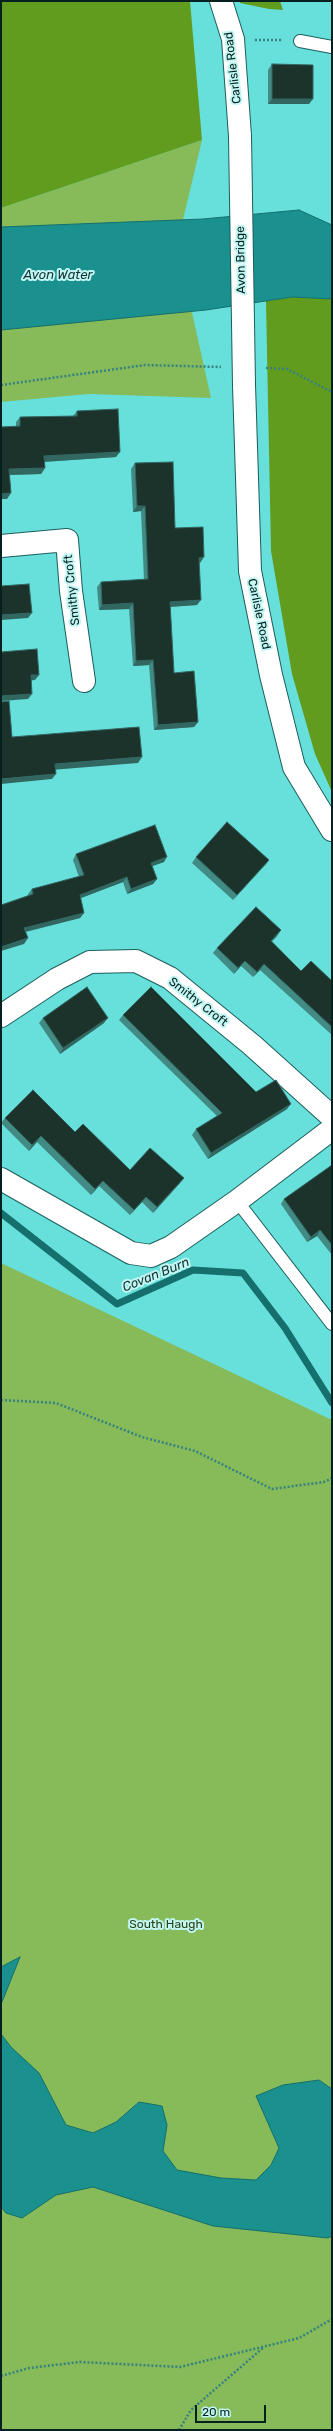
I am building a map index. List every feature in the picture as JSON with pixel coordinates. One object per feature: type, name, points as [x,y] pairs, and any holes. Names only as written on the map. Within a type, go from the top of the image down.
[{"type":"street","name":"Carlisle Road","points":[[221,1],[232,39],[240,136]]},
{"type":"street","name":"Avon Bridge","points":[[240,136],[244,385]]},
{"type":"street","name":"Carlisle Road","points":[[244,385],[250,571],[271,675],[294,767],[332,830]]},
{"type":"street","name":"Smithy Croft","points":[[1,546],[67,540],[71,591],[84,682]]},
{"type":"street","name":"Smithy Croft","points":[[1,1016],[58,979],[90,962],[136,961],[170,978],[252,1045],[332,1117]]},
{"type":"street","points":[[1,1179],[131,1254],[151,1256],[171,1247],[237,1201],[332,1129]]},
{"type":"lane","points":[[300,41],[332,47]]},
{"type":"lane","points":[[237,1201],[332,1324]]},
{"type":"path","points":[[232,39],[300,41]]},
{"type":"path","points":[[1,385],[146,365],[224,367]]},
{"type":"path","points":[[264,368],[287,369],[332,392]]},
{"type":"path","points":[[1,1400],[56,1403],[142,1436],[195,1451],[272,1489],[324,1482],[332,1478]]},
{"type":"path","points":[[1,2376],[29,2368],[80,2362],[180,2367],[299,2338],[332,2319]]},
{"type":"path","points":[[179,2430],[191,2410],[265,2346]]},
{"type":"green space","points":[[1,1],[190,1],[202,140],[1,208]]},
{"type":"green space","points":[[240,1],[280,1],[283,10],[269,9],[240,3]]},
{"type":"green space","points":[[202,140],[177,245],[211,398],[88,394],[1,402],[1,208]]},
{"type":"green space","points":[[292,297],[332,299],[332,792],[315,754],[292,674],[271,551],[266,301]]},
{"type":"green space","name":"South Haugh","points":[[1,1263],[332,1420],[332,2430],[1,2430]]},
{"type":"water","name":"Avon Water","points":[[299,210],[332,225],[332,299],[292,297],[206,310],[1,330],[1,227],[203,219]]},
{"type":"water","points":[[20,1957],[4,1997],[1,2004],[1,1967]]},
{"type":"water","points":[[1,2034],[11,2047],[39,2073],[66,2125],[93,2133],[116,2122],[139,2102],[162,2106],[167,2125],[163,2151],[177,2170],[221,2178],[256,2180],[271,2165],[279,2148],[256,2096],[283,2085],[319,2080],[332,2089],[332,2236],[328,2238],[213,2226],[93,2187],[56,2195],[22,2218],[6,2213],[1,2207]]},
{"type":"building","points":[[272,64],[313,65],[313,99],[272,99]]},
{"type":"building","points":[[118,409],[120,452],[44,456],[45,468],[9,469],[11,493],[1,494],[1,427],[20,426],[20,417],[77,416],[77,411]]},
{"type":"building","points":[[173,462],[175,528],[203,527],[204,557],[199,558],[201,600],[170,602],[174,673],[194,671],[198,722],[158,725],[153,660],[136,661],[133,603],[102,605],[101,582],[148,579],[145,506],[137,506],[135,463]]},
{"type":"building","points":[[29,584],[32,613],[1,615],[1,586]]},
{"type":"building","points":[[37,649],[39,675],[31,675],[32,694],[1,696],[1,652]]},
{"type":"building","points":[[9,701],[12,737],[139,727],[142,757],[55,764],[56,774],[1,779],[1,702]]},
{"type":"building","points":[[227,822],[269,860],[237,895],[196,857]]},
{"type":"building","points":[[155,825],[167,857],[151,863],[157,879],[131,889],[127,877],[80,895],[84,913],[24,928],[28,938],[1,947],[1,905],[33,894],[32,889],[84,875],[76,854]]},
{"type":"building","points":[[256,907],[281,930],[271,941],[301,971],[311,961],[332,981],[332,1027],[264,964],[257,972],[245,961],[238,968],[217,948]]},
{"type":"building","points":[[87,987],[108,1018],[63,1048],[43,1018]]},
{"type":"building","points":[[151,987],[256,1092],[276,1080],[291,1104],[211,1153],[196,1129],[222,1113],[123,1015]]},
{"type":"building","points":[[33,1090],[75,1132],[83,1124],[130,1170],[150,1148],[184,1178],[157,1207],[146,1197],[134,1210],[103,1181],[95,1189],[41,1136],[32,1145],[5,1118]]},
{"type":"building","points":[[332,1165],[332,1245],[320,1230],[311,1237],[284,1199]]},
{"type":"waterway","name":"Covan Burn","points":[[1,1213],[117,1304],[193,1270],[243,1273],[285,1328],[332,1403]]}]
